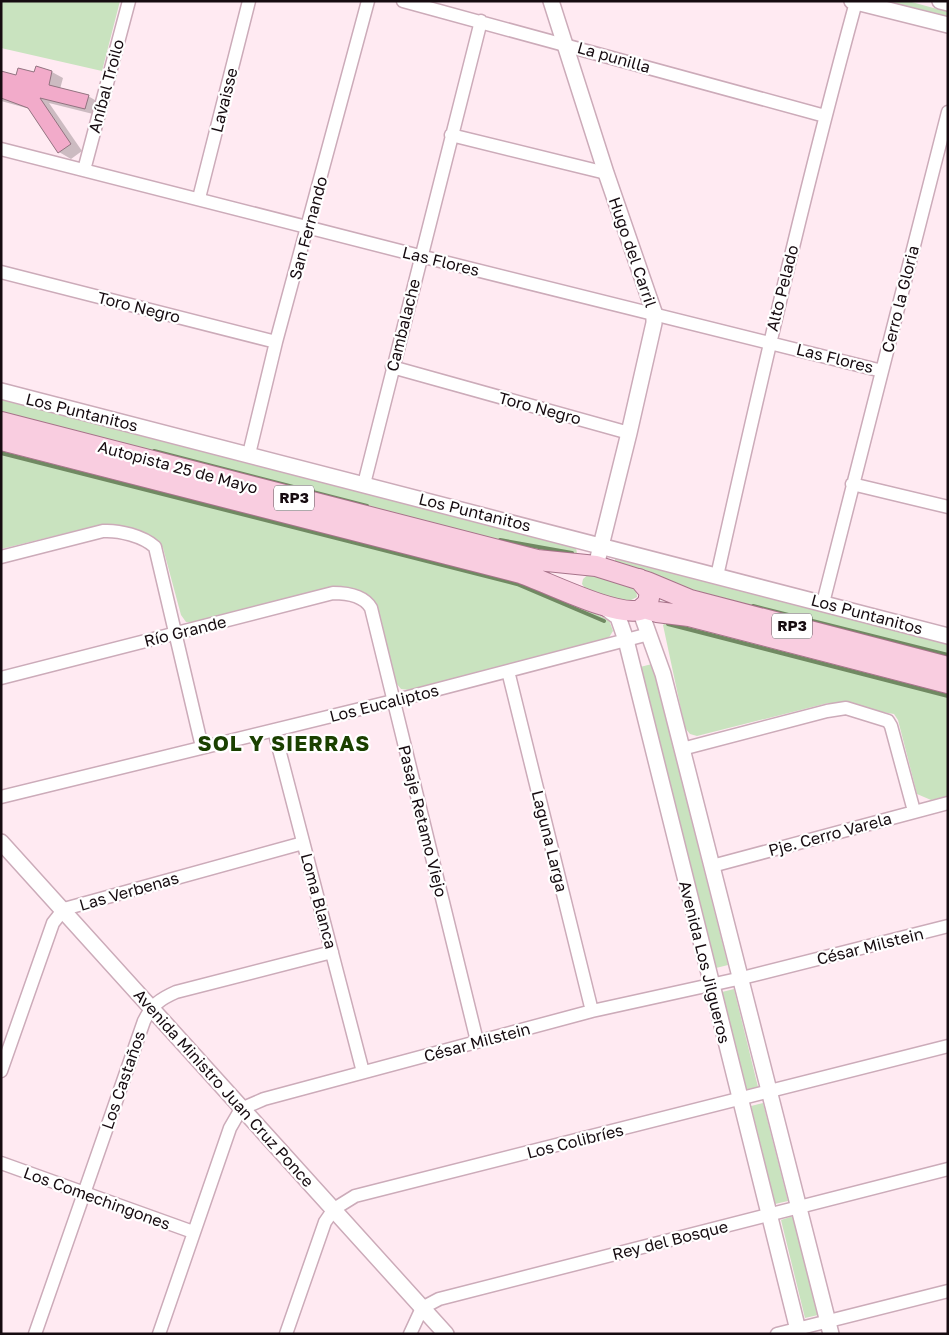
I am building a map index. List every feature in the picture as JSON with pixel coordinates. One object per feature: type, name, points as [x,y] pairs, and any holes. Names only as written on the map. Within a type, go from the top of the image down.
[{"type":"main road","name":"Autopista 25 de Mayo","points":[[1,422],[538,560],[592,565]]},
{"type":"main road","name":"Autopista 25 de Mayo","points":[[1,440],[521,573],[588,600]]},
{"type":"main road","name":"RP3","points":[[592,565],[639,579],[690,600],[948,666]]},
{"type":"main road","points":[[588,600],[574,589],[574,575],[578,569],[592,565]]},
{"type":"main road","points":[[639,579],[650,592],[648,603],[642,609]]},
{"type":"main road","name":"RP3","points":[[588,600],[626,610],[642,609],[689,616],[948,683]]},
{"type":"street","name":"Aníbal Troilo","points":[[84,170],[129,1]]},
{"type":"street","name":"Lavaisse","points":[[199,198],[249,1]]},
{"type":"street","name":"San Fernando","points":[[249,454],[276,342],[368,1]]},
{"type":"street","name":"La punilla","points":[[403,1],[825,116]]},
{"type":"street","name":"Hugo del Carril","points":[[551,1],[606,174],[654,312],[654,323],[629,433],[600,545],[592,565]]},
{"type":"street","points":[[940,1],[948,3]]},
{"type":"street","points":[[854,2],[948,25]]},
{"type":"street","name":"Alto Pelado","points":[[717,576],[769,342],[854,2]]},
{"type":"street","name":"Cambalache","points":[[364,484],[420,256],[481,21]]},
{"type":"street","name":"Cerro la Gloria","points":[[823,603],[882,370],[944,144],[948,112]]},
{"type":"street","points":[[451,134],[606,174]]},
{"type":"street","name":"Las Flores","points":[[1,149],[199,198],[420,256],[654,312],[882,370]]},
{"type":"street","name":"Toro Negro","points":[[1,272],[276,342]]},
{"type":"street","name":"Toro Negro","points":[[392,367],[629,433]]},
{"type":"street","name":"Los Puntanitos","points":[[1,391],[948,636]]},
{"type":"street","points":[[852,484],[948,507]]},
{"type":"street","points":[[1,556],[110,530],[148,540],[155,547],[202,747]]},
{"type":"street","name":"Río Grande","points":[[1,678],[334,594],[345,593],[367,602]]},
{"type":"street","name":"Avenida Los Jilgueros","points":[[588,600],[618,617],[626,640],[710,984],[798,1331]]},
{"type":"street","name":"Pasaje Retamo Viejo","points":[[367,602],[371,608],[477,1041]]},
{"type":"street","name":"Avenida Los Jilgueros","points":[[642,609],[663,674],[742,978],[769,1093],[829,1328]]},
{"type":"street","name":"Los Eucaliptos","points":[[1,797],[393,701],[650,634]]},
{"type":"street","name":"Laguna Larga","points":[[508,671],[592,1011]]},
{"type":"street","points":[[682,749],[827,711],[846,708],[888,721],[891,726],[914,812]]},
{"type":"street","name":"Loma Blanca","points":[[274,730],[363,1072]]},
{"type":"street","name":"Pje. Cerro Varela","points":[[712,866],[948,803]]},
{"type":"street","name":"Avenida Ministro Juan Cruz Ponce","points":[[1,842],[64,909],[241,1110],[334,1209],[446,1334]]},
{"type":"street","name":"Las Verbenas","points":[[1,1071],[53,923],[64,909],[304,843]]},
{"type":"street","name":"César Milstein","points":[[241,1110],[264,1099],[592,1011],[742,978],[948,926]]},
{"type":"street","points":[[151,1006],[176,992],[332,952]]},
{"type":"street","name":"Los Castaños","points":[[35,1334],[83,1193],[151,1006]]},
{"type":"street","name":"Los Colibríes","points":[[334,1209],[356,1196],[769,1093],[948,1046]]},
{"type":"street","points":[[159,1334],[230,1128],[241,1110]]},
{"type":"street","name":"Los Comechingones","points":[[1,1163],[193,1232]]},
{"type":"street","name":"Rey del Bosque","points":[[422,1308],[440,1299],[948,1169]]},
{"type":"street","points":[[286,1334],[325,1222],[334,1209]]},
{"type":"street","points":[[777,1334],[829,1328],[948,1291]]},
{"type":"street","points":[[410,1334],[422,1308]]},
{"type":"green space","points":[[1,1],[120,1],[102,71],[1,48]]},
{"type":"green space","points":[[882,1],[908,1],[948,12],[948,18]]},
{"type":"green space","points":[[1,397],[576,547],[577,554],[565,557],[1,415]]},
{"type":"green space","points":[[1,448],[527,582],[609,620],[613,631],[608,639],[410,690],[401,689],[396,683],[374,600],[356,590],[336,586],[194,622],[186,622],[181,615],[163,548],[156,539],[149,536],[104,524],[1,549]]},
{"type":"green space","points":[[615,557],[948,640],[948,659],[711,600],[615,563]]},
{"type":"green space","points":[[590,573],[636,589],[637,597],[627,602],[587,591],[582,584],[583,579]]},
{"type":"green space","points":[[667,621],[948,693],[948,796],[931,800],[917,794],[898,720],[894,714],[828,703],[697,736],[690,734],[685,728],[663,625]]},
{"type":"green space","points":[[652,664],[728,965],[716,968],[640,667]]},
{"type":"green space","points":[[734,989],[758,1087],[746,1090],[722,992]]},
{"type":"green space","points":[[763,1103],[788,1201],[775,1204],[751,1106]]},
{"type":"green space","points":[[793,1216],[818,1315],[805,1318],[781,1220]]},
{"type":"building","points":[[36,66],[52,71],[49,85],[89,95],[85,109],[40,98],[71,144],[58,153],[28,108],[1,98],[1,71],[16,75],[18,68],[34,72]]},
{"type":"waterway","points":[[154,451],[367,506]]},
{"type":"waterway","points":[[1,453],[517,584],[604,621]]},
{"type":"waterway","points":[[500,540],[572,553]]},
{"type":"waterway","points":[[753,606],[948,655]]},
{"type":"waterway","points":[[668,624],[948,696]]},
{"type":"district","name":"SOL Y SIERRAS","points":[[284,744]]}]
